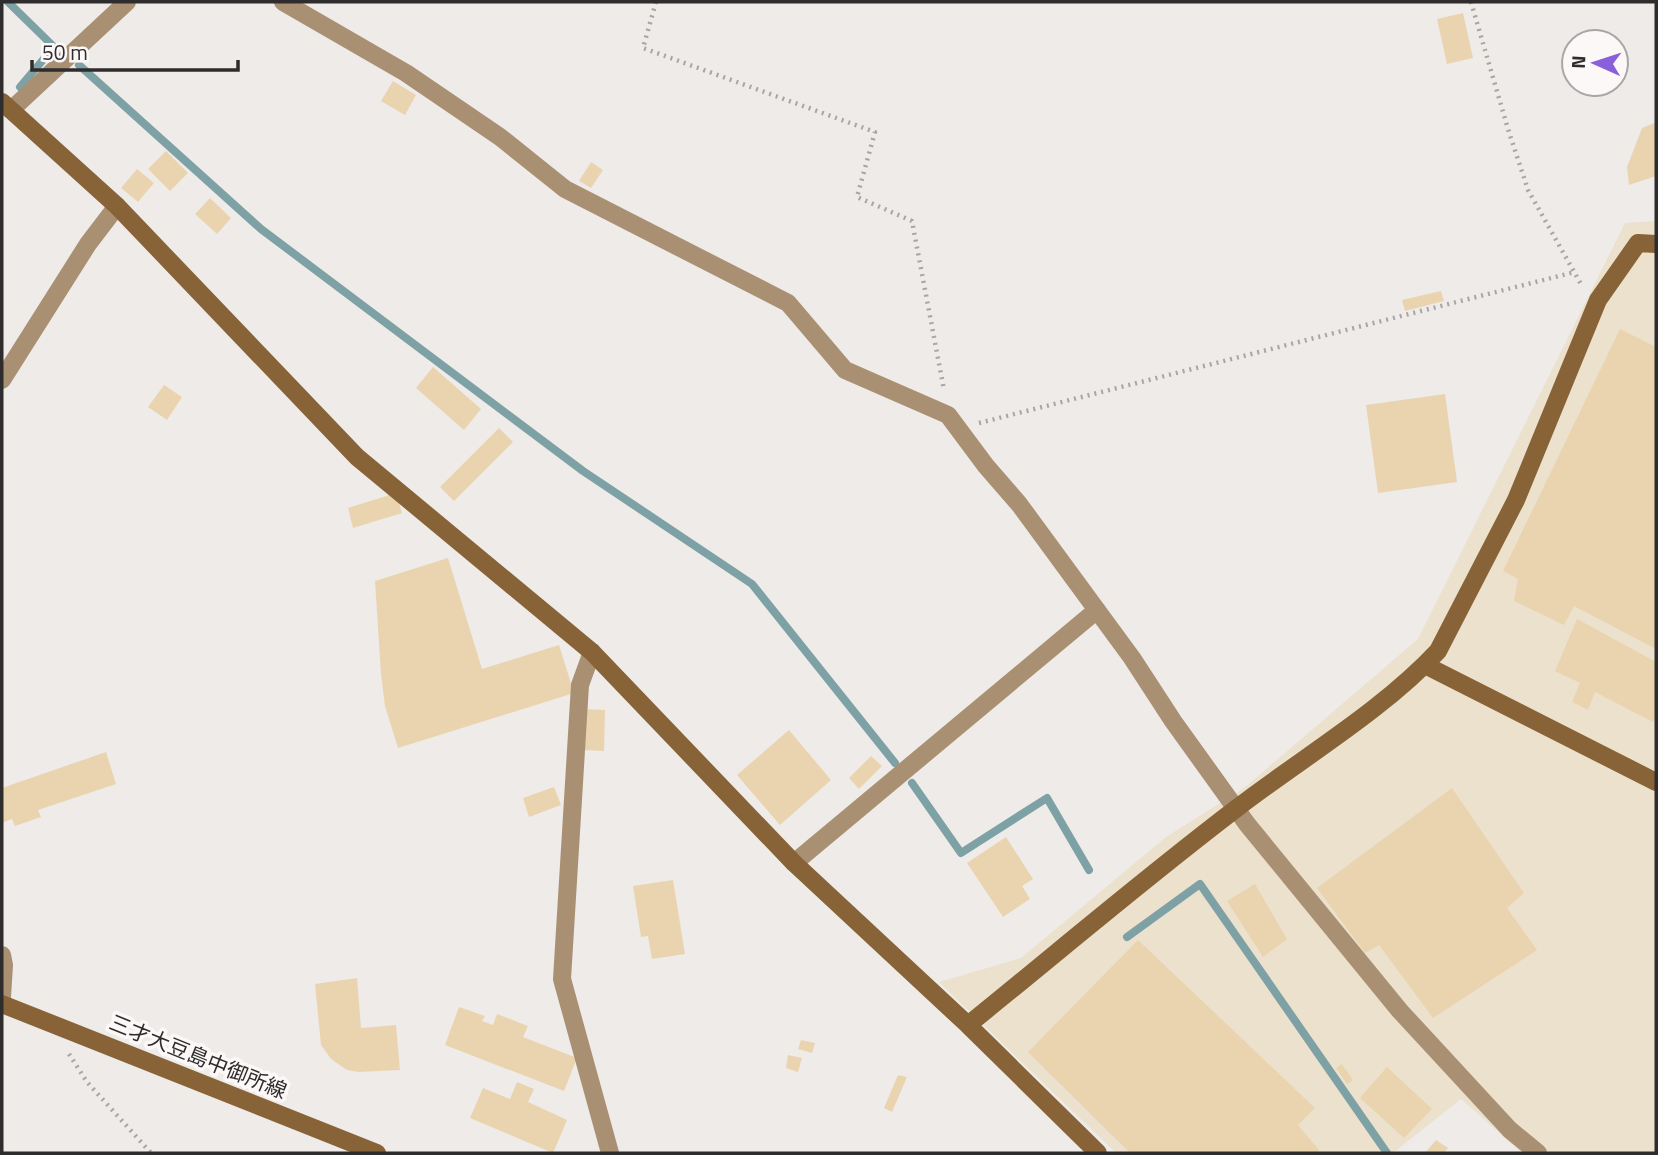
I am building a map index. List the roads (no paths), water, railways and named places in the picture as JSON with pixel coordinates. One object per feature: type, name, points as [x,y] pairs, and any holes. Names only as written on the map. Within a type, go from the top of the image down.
[{"type":"street","points":[[127,2],[6,106],[117,206],[357,457],[592,652],[794,863],[968,1025],[1098,1153]]},
{"type":"street","points":[[283,2],[406,74],[500,138],[565,189],[788,303],[845,370],[953,422],[1019,504],[1097,610],[1236,808],[1400,1011],[1510,1130],[1538,1153]]},
{"type":"street","points":[[2,380],[88,244],[117,206]]},
{"type":"street","points":[[968,1025],[1236,808],[1362,717],[1438,651],[1516,500],[1598,300],[1638,243],[1656,244]]},
{"type":"street","points":[[794,863],[1097,610]]},
{"type":"street","points":[[592,652],[580,685],[562,979],[610,1153]]},
{"type":"street","points":[[1425,665],[1656,782]]},
{"type":"street","points":[[2,955],[2,997]]},
{"type":"street","name":"三才大豆島中御所線","points":[[2,1004],[377,1153]]},
{"type":"waterway","points":[[8,2],[54,47],[20,87]]},
{"type":"waterway","points":[[79,65],[261,229],[583,471],[752,584],[895,763]]},
{"type":"waterway","points":[[912,783],[961,853],[1047,798],[1089,870]]},
{"type":"waterway","points":[[1127,937],[1200,884],[1387,1153]]}]
